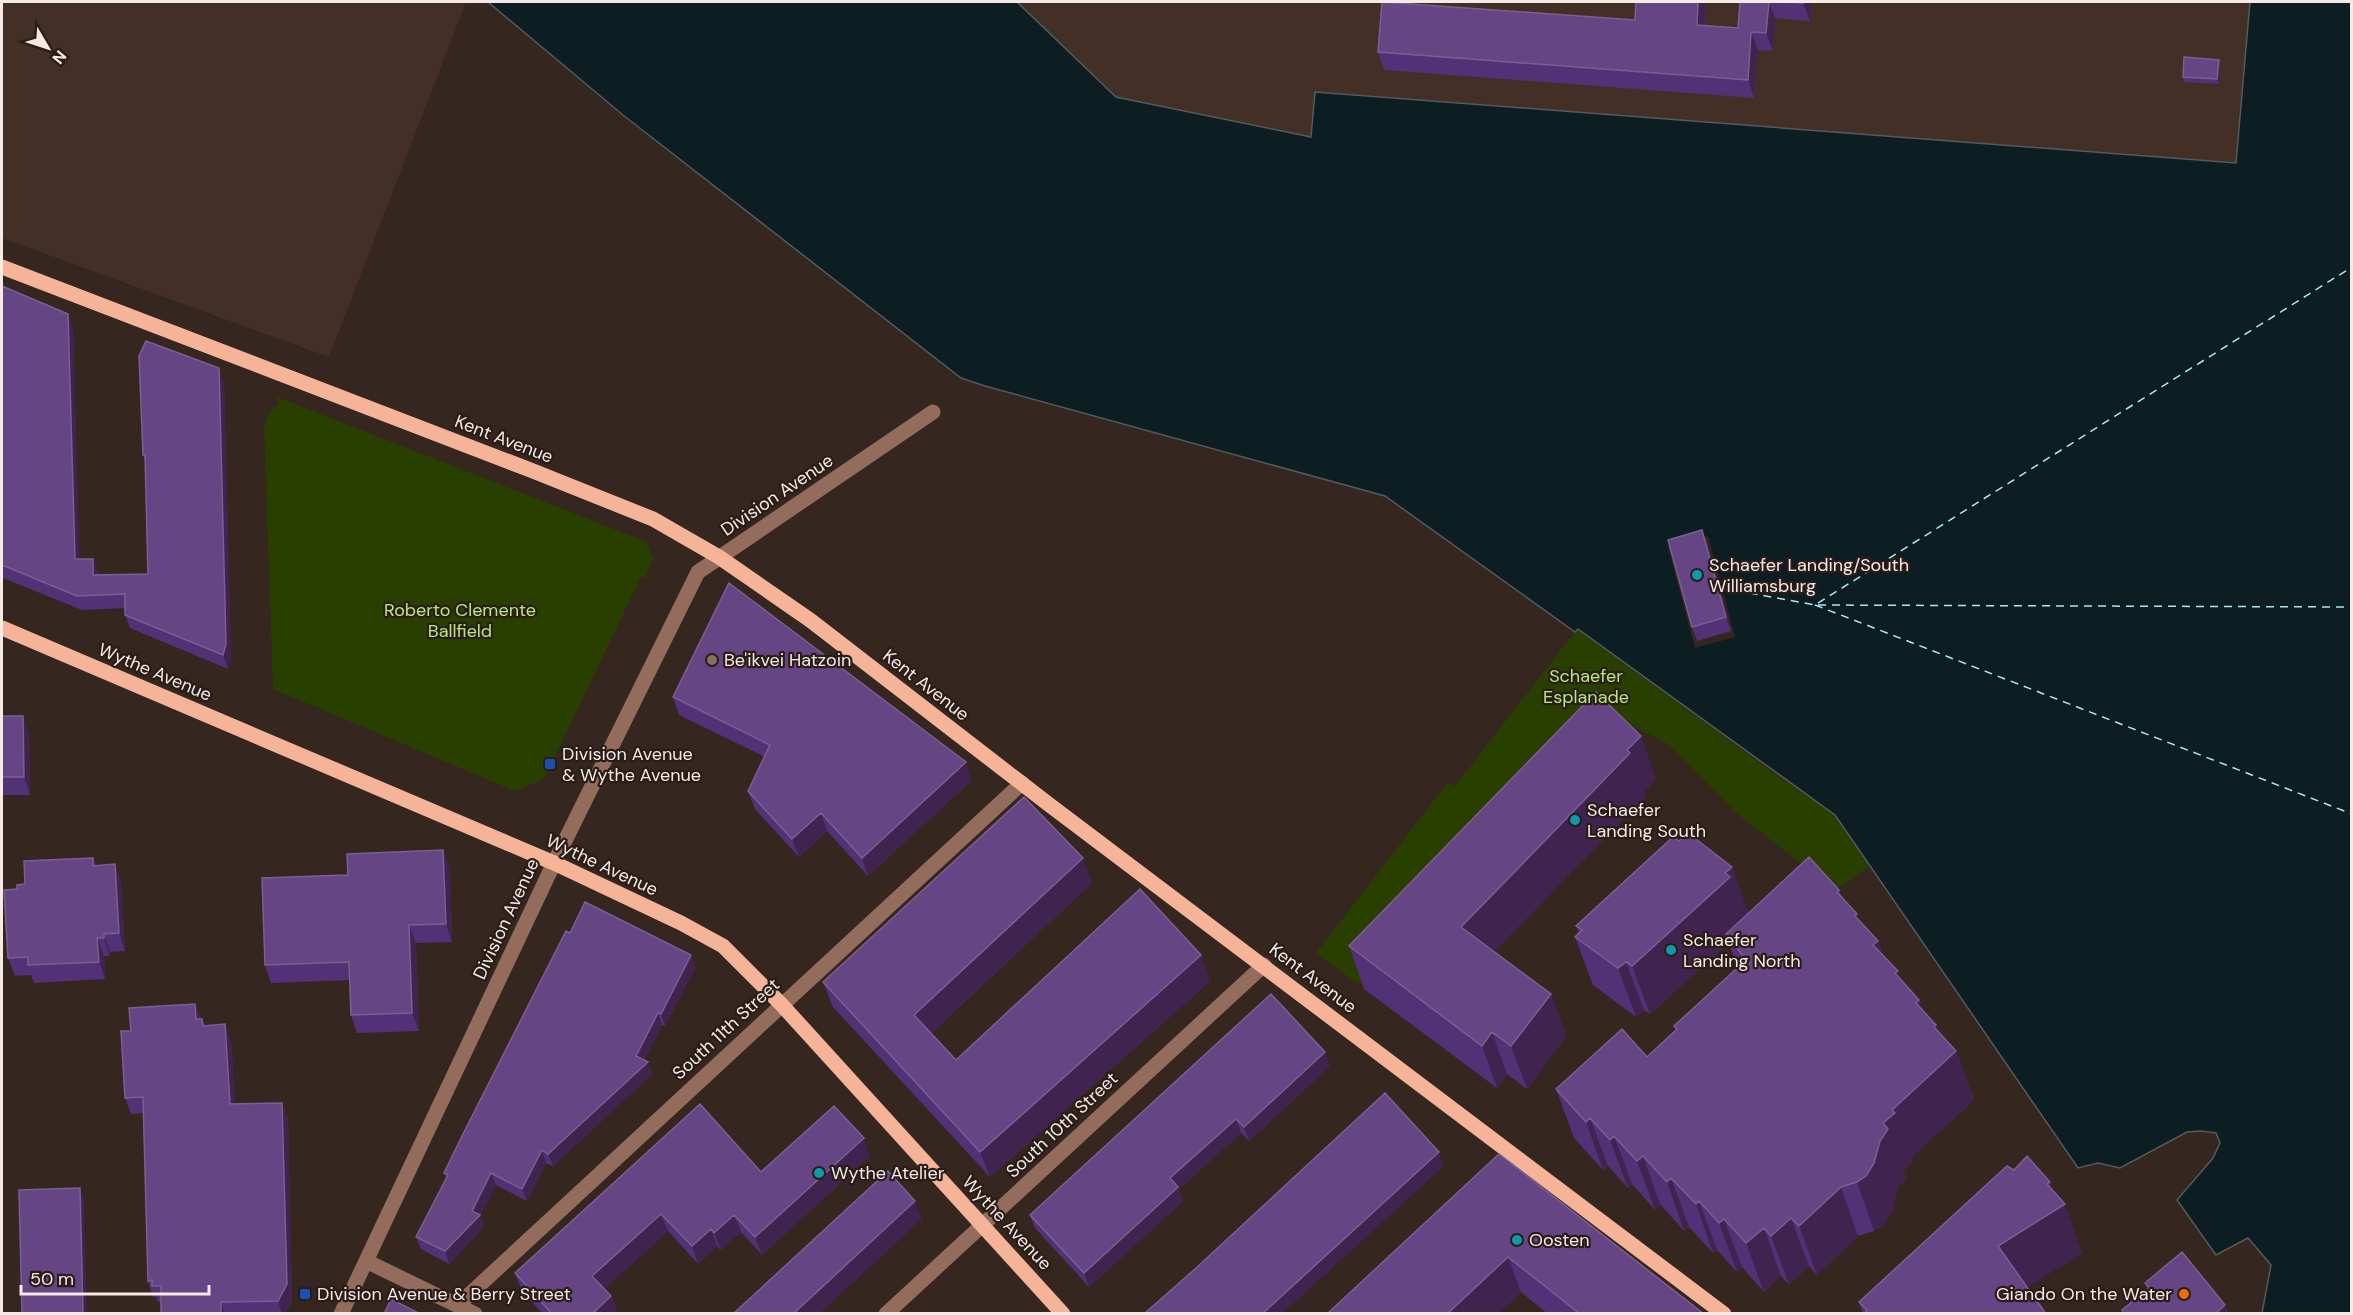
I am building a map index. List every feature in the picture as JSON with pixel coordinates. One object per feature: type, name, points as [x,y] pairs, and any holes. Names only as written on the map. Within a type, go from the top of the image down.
[{"type":"main road","name":"Kent Avenue","points":[[2,267],[653,519],[719,557],[810,620],[1264,965],[1507,1156],[1724,1314]]},
{"type":"main road","name":"Wythe Avenue","points":[[2,628],[554,863],[681,923],[723,946],[781,1004],[1063,1314]]},
{"type":"street","name":"Division Avenue","points":[[341,1314],[554,863],[698,572],[933,412]]},
{"type":"street","name":"South 11th Street","points":[[458,1305],[1022,783]]},
{"type":"street","name":"South 10th Street","points":[[886,1314],[1264,965]]},
{"type":"street","points":[[366,1261],[475,1314]]},
{"type":"shaded area","points":[[2,2],[466,2],[329,357],[2,238]]},
{"type":"shaded area","points":[[488,2],[1017,2],[1116,97],[1311,137],[1315,92],[2236,163],[2250,2],[2351,2],[2351,1313],[2262,1313],[2271,1265],[2248,1238],[2216,1255],[2177,1200],[2213,1158],[2220,1143],[2216,1133],[2187,1132],[2120,1168],[2098,1163],[2078,1168],[1835,815],[1578,629],[1575,632],[1385,496],[961,378],[623,115]]},
{"type":"shaded area","points":[[1017,2],[2250,2],[2236,163],[1316,92],[1312,137],[1116,97]]},
{"type":"green space","name":"Roberto Clemente Ballfield","points":[[277,397],[647,542],[653,559],[645,578],[641,577],[544,779],[515,791],[273,689],[264,427],[268,414],[279,405]]},
{"type":"green space","name":"Schaefer Esplanade","points":[[1577,629],[1783,780],[1836,815],[1870,866],[1838,888],[1794,858],[1735,812],[1668,744],[1615,717],[1358,984],[1316,953],[1448,782],[1455,786]]},
{"type":"pier","name":"Schaefer Landing/South Williamsburg","points":[[1708,536],[1735,637],[1695,648],[1668,547]]},
{"type":"building","points":[[1382,2],[1635,20],[1636,2],[1698,2],[1697,25],[1738,28],[1740,2],[1769,2],[1766,33],[1751,32],[1748,80],[1378,52]]},
{"type":"building","points":[[2184,57],[2219,60],[2217,79],[2183,77]]},
{"type":"building","points":[[2,286],[68,314],[75,559],[93,559],[93,575],[148,574],[145,455],[143,455],[139,356],[146,341],[219,368],[226,644],[223,655],[125,615],[125,594],[77,596],[2,565]]},
{"type":"building","name":"Schaefer Landing/South Williamsburg","points":[[1702,530],[1726,617],[1692,627],[1668,540]]},
{"type":"building","points":[[729,583],[966,762],[862,858],[821,813],[792,839],[748,791],[770,745],[673,697]]},
{"type":"building","points":[[1596,692],[1641,736],[1627,750],[1630,753],[1461,927],[1551,994],[1511,1046],[1492,1032],[1482,1046],[1349,946]]},
{"type":"building","points":[[2,716],[23,716],[24,777],[2,777]]},
{"type":"building","points":[[1024,797],[1083,858],[914,1015],[956,1060],[1140,889],[1201,955],[980,1152],[823,982]]},
{"type":"building","points":[[1688,833],[1732,867],[1725,873],[1730,877],[1632,966],[1626,962],[1618,968],[1575,937],[1582,930],[1576,926],[1673,837],[1679,841]]},
{"type":"building","points":[[443,850],[446,924],[409,925],[412,1013],[351,1015],[349,962],[265,965],[262,878],[348,875],[347,854]]},
{"type":"building","points":[[1809,857],[1839,890],[1837,892],[1857,914],[1855,916],[1878,941],[1873,945],[1898,971],[1895,973],[1919,1000],[1916,1003],[1956,1051],[1892,1110],[1895,1113],[1883,1123],[1888,1129],[1880,1141],[1874,1163],[1866,1176],[1857,1182],[1841,1187],[1799,1226],[1791,1218],[1771,1236],[1764,1228],[1746,1243],[1724,1219],[1719,1223],[1699,1201],[1696,1204],[1671,1178],[1667,1182],[1643,1156],[1637,1161],[1614,1136],[1610,1140],[1590,1118],[1586,1122],[1556,1089],[1622,1029],[1647,1057],[1677,1029],[1674,1026],[1746,960],[1726,934]]},
{"type":"building","points":[[93,858],[93,866],[115,864],[119,933],[104,934],[104,938],[97,938],[99,962],[28,965],[28,957],[8,958],[4,890],[17,889],[17,885],[25,884],[24,861]]},
{"type":"building","points":[[585,902],[691,955],[661,1014],[658,1013],[636,1056],[648,1062],[548,1154],[542,1150],[522,1189],[491,1173],[472,1211],[480,1215],[445,1251],[416,1237],[448,1175],[444,1173],[463,1134],[566,931],[570,933]]},
{"type":"building","points":[[1271,994],[1325,1052],[1244,1127],[1236,1119],[1170,1178],[1178,1187],[1084,1273],[1030,1215]]},
{"type":"building","points":[[195,1004],[196,1019],[202,1019],[203,1026],[225,1024],[230,1104],[282,1103],[287,1284],[278,1301],[221,1302],[221,1314],[161,1314],[161,1286],[152,1286],[152,1280],[148,1281],[143,1097],[125,1098],[121,1031],[131,1031],[129,1008]]},
{"type":"building","points":[[1385,1093],[1439,1152],[1262,1314],[1144,1314],[1195,1269]]},
{"type":"building","points":[[700,1104],[761,1172],[834,1106],[864,1138],[755,1237],[734,1215],[714,1233],[711,1229],[692,1246],[661,1214],[592,1276],[611,1296],[592,1314],[552,1314],[515,1273]]},
{"type":"building","points":[[1499,1154],[1704,1314],[1580,1314],[1508,1257],[1447,1314],[1327,1314]]},
{"type":"building","points":[[2027,1156],[2050,1182],[2047,1184],[2065,1204],[1998,1246],[2046,1314],[1864,1314],[1867,1310],[1859,1302],[2007,1166],[2014,1170]]},
{"type":"building","points":[[888,1171],[915,1201],[793,1314],[733,1314]]},
{"type":"building","points":[[80,1188],[83,1314],[22,1314],[19,1190]]},
{"type":"building","points":[[2182,1252],[2225,1305],[2215,1314],[2124,1314],[2122,1310],[2149,1288],[2145,1283]]},
{"type":"building","points":[[391,1299],[420,1314],[384,1314]]},
{"type":"ferry route","points":[[1722,588],[1815,605],[2352,267]]},
{"type":"ferry route","points":[[1815,605],[2352,814]]},
{"type":"ferry route","points":[[1818,605],[2352,607]]},
{"type":"place","name":"Schaefer Landing/South Williamsburg","points":[[1697,575]]},
{"type":"place","name":"Be'ikvei Hatzoin","points":[[712,660]]},
{"type":"place","name":"Division Avenue & Wythe Avenue","points":[[550,764]]},
{"type":"place","name":"Schaefer Landing South","points":[[1575,820]]},
{"type":"place","name":"Schaefer Landing North","points":[[1671,950]]},
{"type":"place","name":"Wythe Atelier","points":[[819,1173]]},
{"type":"place","name":"Oosten","points":[[1517,1240]]},
{"type":"place","name":"Division Avenue & Berry Street","points":[[305,1294]]},
{"type":"place","name":"Giando On the Water","points":[[2184,1294]]}]
